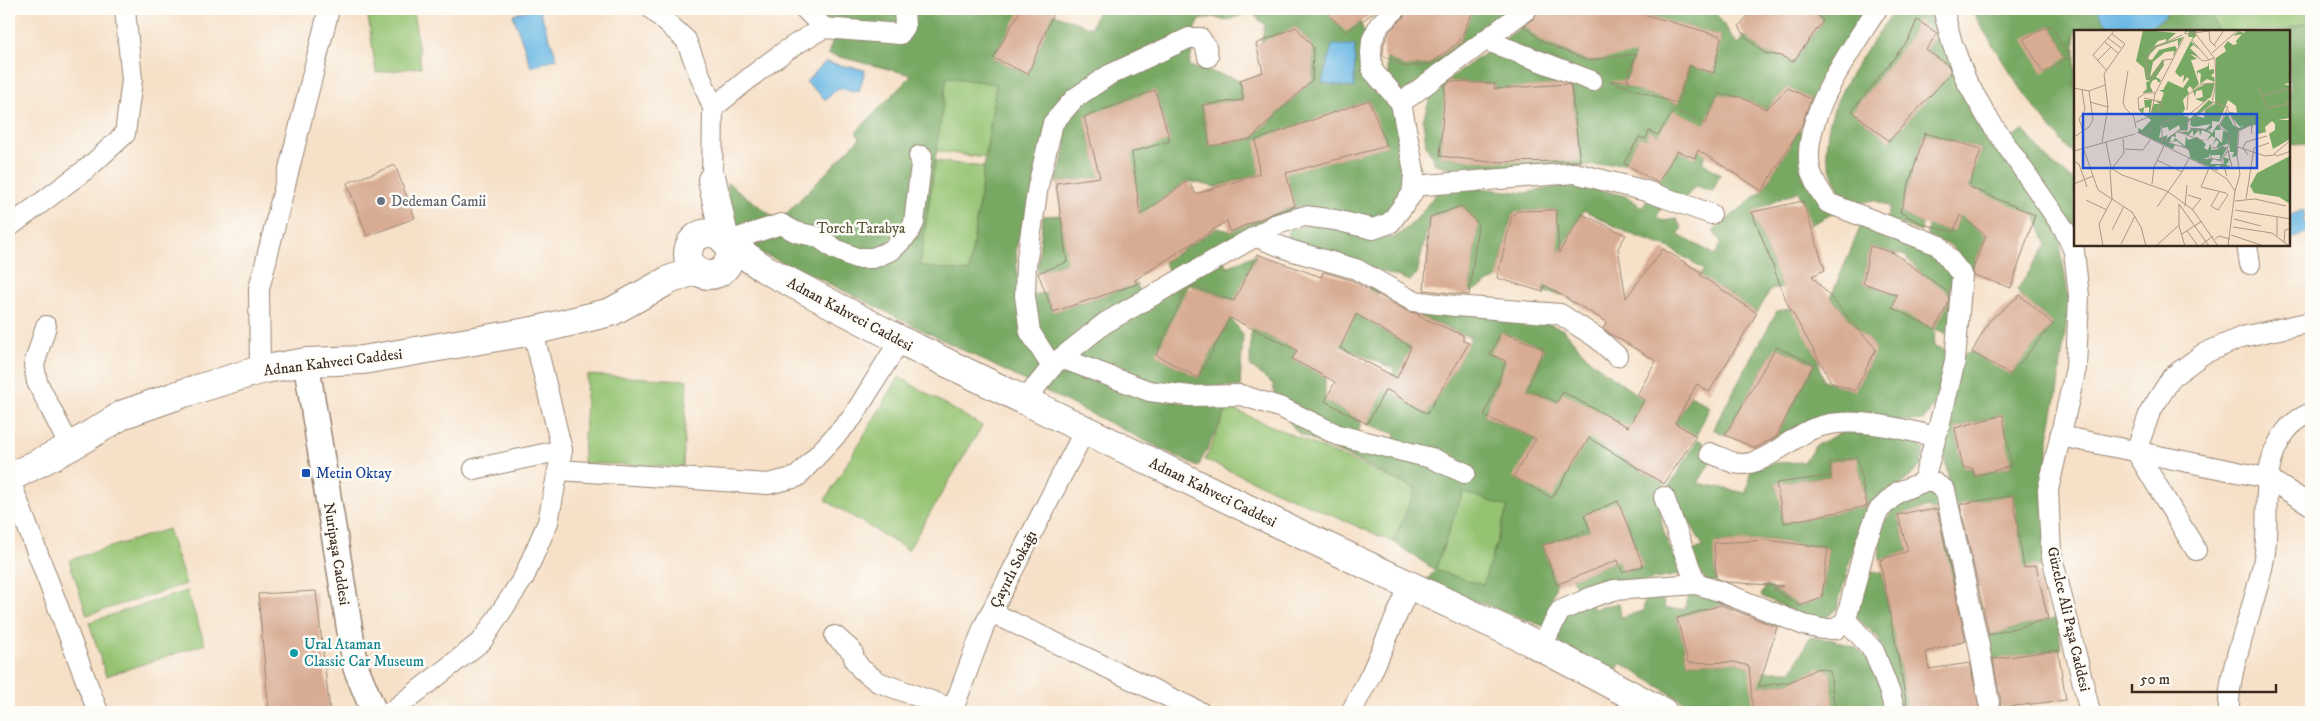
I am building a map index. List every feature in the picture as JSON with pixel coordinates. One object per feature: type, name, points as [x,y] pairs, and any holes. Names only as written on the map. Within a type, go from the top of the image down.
[{"type":"main road","points":[[712,180],[726,248],[718,273],[711,275],[704,274],[694,254],[712,180]]},
{"type":"main road","points":[[694,254],[712,233],[726,248]]},
{"type":"main road","name":"Adnan Kahveci Caddesi","points":[[726,248],[900,340],[1084,430],[1541,647],[1663,712]]},
{"type":"main road","name":"Adnan Kahveci Caddesi","points":[[9,478],[70,447],[124,414],[260,370],[306,362],[362,360],[533,331],[611,312],[669,280],[694,254]]},
{"type":"street","points":[[9,227],[89,167],[125,134],[132,80],[125,9]]},
{"type":"street","points":[[260,370],[259,289],[329,9]]},
{"type":"street","points":[[652,9],[686,40],[713,108],[712,180]]},
{"type":"street","points":[[805,9],[824,28]]},
{"type":"street","points":[[1024,401],[1057,362],[1105,323],[1277,224],[1305,216],[1335,220],[1373,229],[1390,223],[1399,214],[1412,194],[1414,171],[1401,103],[1372,70],[1371,53],[1372,40],[1380,24],[1396,9]]},
{"type":"street","points":[[1401,103],[1527,9]]},
{"type":"street","points":[[1877,9],[1827,88],[1810,145],[1809,162],[1819,190],[1828,203],[1938,245],[1962,275],[1955,361],[1923,482]]},
{"type":"street","name":"Güzelce Ali Paşa Caddesi","points":[[1943,9],[1952,43],[1966,80],[1987,116],[2070,226],[2079,296],[2076,368],[2048,490],[2051,553],[2090,712]]},
{"type":"street","points":[[713,108],[773,58],[800,40],[824,28],[900,34],[905,28],[909,10]]},
{"type":"street","points":[[1208,56],[1206,47],[1200,38],[1189,38],[1109,75],[1075,98],[1053,123],[1038,186],[1026,265],[1025,296],[1030,332],[1057,362],[1148,391],[1190,396],[1241,395],[1282,408],[1338,435],[1431,458],[1465,473]]},
{"type":"street","points":[[1485,40],[1592,81]]},
{"type":"street","points":[[726,248],[782,224],[796,232],[818,237],[835,249],[856,258],[872,258],[892,250],[908,234],[914,223],[922,156],[919,156]]},
{"type":"street","points":[[1413,186],[1575,173],[1646,191],[1711,214]]},
{"type":"street","points":[[1256,237],[1293,251],[1356,269],[1413,300],[1560,314],[1597,338],[1617,356]]},
{"type":"street","points":[[2136,451],[2150,412],[2172,376],[2203,354],[2242,337],[2311,322]]},
{"type":"street","points":[[46,326],[34,365],[37,382],[70,447]]},
{"type":"street","points":[[391,712],[482,641],[524,577],[548,522],[562,450],[533,331]]},
{"type":"street","points":[[559,470],[768,484],[797,477],[852,418],[900,340]]},
{"type":"street","name":"Nuripaşa Caddesi","points":[[306,362],[356,668],[374,712]]},
{"type":"street","points":[[2228,712],[2228,700],[2234,671],[2261,575],[2265,551],[2267,478],[2275,450],[2285,430],[2300,417],[2311,413]]},
{"type":"street","points":[[1710,453],[1737,464],[1756,462],[1814,428],[1840,424],[1890,426],[1936,436]]},
{"type":"street","name":"Çayırlı Sokağı","points":[[952,710],[991,612],[1084,430]]},
{"type":"street","points":[[2060,436],[2267,478],[2311,505]]},
{"type":"street","points":[[474,469],[562,450]]},
{"type":"street","points":[[2136,451],[2196,550]]},
{"type":"street","points":[[9,478],[98,712]]},
{"type":"street","points":[[1541,647],[1560,611],[1592,597],[1614,590],[1696,584],[1719,591],[1804,625],[1822,629],[1836,629],[1846,620],[1866,542],[1878,511],[1898,492],[1923,482],[1933,482],[1945,490],[1979,646],[1989,703]]},
{"type":"street","points":[[1664,497],[1696,584]]},
{"type":"street","points":[[1351,712],[1371,674],[1410,585]]},
{"type":"street","points":[[991,612],[1200,712]]},
{"type":"street","points":[[1846,620],[1874,651],[1895,712]]},
{"type":"street","points":[[835,636],[852,651],[855,661],[861,669],[878,682],[952,710]]},
{"type":"green space","points":[[367,9],[413,9],[421,67],[376,73]]},
{"type":"green space","name":"Torch Tarabya","points":[[821,9],[1041,9],[1091,28],[1098,9],[1165,9],[1172,14],[1177,9],[1323,9],[1346,31],[1360,22],[1420,167],[1389,218],[1295,206],[1298,213],[1220,252],[1227,267],[1257,254],[1234,301],[1189,284],[1157,355],[1198,378],[1230,318],[1243,334],[1240,387],[1143,383],[1117,363],[1113,381],[1148,399],[1228,407],[1198,467],[804,271],[748,248],[726,213],[728,183],[779,221],[860,138],[856,132],[912,75],[828,54],[834,36]],"holes":[[[1251,12],[1265,25],[1261,42],[1296,27],[1313,47],[1312,80],[1251,139],[1210,146],[1202,105],[1243,100],[1240,80],[1189,66],[1192,51],[1191,37],[1200,20],[1213,17],[1226,21]],[[1012,25],[1043,38],[1028,74],[993,59]],[[947,77],[996,84],[969,272],[920,266]],[[1155,91],[1170,140],[1096,162],[1084,117]],[[1369,100],[1386,146],[1307,167],[1292,128]],[[1062,115],[1066,146],[1056,183],[1134,172],[1140,219],[1161,200],[1188,181],[1216,187],[1259,174],[1278,145],[1295,206],[1230,231],[1217,228],[1164,262],[1177,287],[1091,343],[1077,331],[1140,293],[1137,284],[1053,312],[1045,293],[1030,295],[1019,315],[1016,248],[1037,177]]]},
{"type":"green space","points":[[1474,9],[1509,12],[1406,96],[1388,77],[1386,58],[1405,67],[1430,64],[1459,42]]},
{"type":"green space","points":[[1636,9],[1713,9],[1738,45],[1745,36],[1764,53],[1781,56],[1793,62],[1823,21],[1813,9],[1868,9],[1817,103],[1788,88],[1766,109],[1738,97],[1718,94],[1709,115],[1720,126],[1702,162],[1720,174],[1713,191],[1695,186],[1680,205],[1662,206],[1657,217],[1663,221],[1676,219],[1682,228],[1678,235],[1716,255],[1721,242],[1713,231],[1762,191],[1800,129],[1809,138],[1834,213],[1810,225],[1798,191],[1752,212],[1782,289],[1772,288],[1757,313],[1718,287],[1642,352],[1704,270],[1670,248],[1630,234],[1584,210],[1570,235],[1562,295],[1543,292],[1557,226],[1555,210],[1518,211],[1512,216],[1497,278],[1469,293],[1478,224],[1462,206],[1430,217],[1417,274],[1410,281],[1286,238],[1290,229],[1317,223],[1394,238],[1415,221],[1440,188],[1451,185],[1525,193],[1574,184],[1626,196],[1642,207],[1677,151],[1696,158],[1706,125],[1658,135],[1649,131],[1646,139],[1639,137],[1624,163],[1478,175],[1435,164],[1426,145],[1423,120],[1430,98],[1446,81],[1523,26],[1541,41],[1588,61],[1608,58],[1636,22]],"holes":[[[1648,16],[1721,36],[1714,73],[1689,66],[1678,104],[1624,86]],[[1446,81],[1495,84],[1488,162],[1440,156]],[[1571,84],[1580,160],[1515,160],[1513,88]]]},
{"type":"green space","points":[[1895,9],[1936,9],[1998,147],[2023,130],[2052,164],[2074,180],[2074,235],[2060,244],[2069,302],[2057,394],[2048,438],[2048,565],[1978,577],[1972,554],[2021,545],[2013,495],[1954,506],[1944,455],[1956,356],[1972,352],[2010,374],[2053,324],[2020,295],[2017,290],[2047,245],[2035,215],[1986,236],[1970,274],[1953,247],[1927,236],[1928,225],[1954,232],[1981,149],[1925,133],[1900,212],[1922,224],[1921,232],[1886,219],[1890,207],[1874,200],[1847,206],[1830,168],[1827,147],[1829,126],[1836,104],[1858,63]],"holes":[[[1918,20],[1937,33],[1926,50],[1954,69],[1889,141],[1852,111],[1909,39]],[[2002,415],[2011,466],[1975,476],[1972,468],[1963,468],[1955,428]]]},
{"type":"green space","points":[[1971,9],[2097,9],[2108,26],[2117,30],[2074,30],[2074,130],[2072,141],[2074,142],[2074,155],[2032,104],[2006,67]],"holes":[[[2051,25],[2069,57],[2024,39]]]},
{"type":"green space","points":[[2168,9],[2208,9],[2218,30],[2147,30],[2167,14]]},
{"type":"green space","points":[[2208,9],[2311,9],[2311,20],[2286,30],[2218,30]]},
{"type":"green space","points":[[2311,20],[2311,144],[2290,145],[2290,30],[2286,30]]},
{"type":"green space","points":[[947,77],[996,84],[985,158],[936,151]]},
{"type":"green space","points":[[935,161],[984,167],[969,273],[920,266]]},
{"type":"green space","points":[[1060,215],[1064,239],[1114,226],[1118,246],[1037,272],[1043,216]]},
{"type":"green space","points":[[1861,225],[1935,249],[1955,274],[1956,337],[1935,329],[1934,346],[1951,351],[1943,392],[1924,420],[1835,425],[1767,454],[1814,364],[1776,347],[1725,435],[1713,429],[1777,311],[1791,309],[1817,356],[1823,380],[1855,391],[1876,349],[1831,297]],"holes":[[[1870,246],[1905,256],[1921,273],[1952,296],[1935,328],[1892,308],[1897,295],[1863,283]]]},
{"type":"green space","points":[[1370,286],[1379,292],[1364,319],[1401,342],[1423,310],[1541,321],[1564,330],[1591,361],[1644,400],[1613,453],[1664,484],[1661,511],[1662,522],[1667,541],[1683,574],[1592,591],[1592,609],[1619,603],[1621,617],[1643,611],[1645,596],[1662,594],[1665,609],[1685,609],[1689,594],[1727,603],[1677,618],[1688,663],[1734,662],[1763,671],[1792,671],[1810,637],[1834,640],[1856,648],[1883,673],[1879,638],[1851,613],[1867,573],[1882,572],[1889,611],[1950,597],[1930,507],[1898,515],[1908,551],[1880,560],[1879,529],[1897,504],[1910,492],[1936,491],[1942,500],[1960,604],[1931,609],[1894,634],[1902,681],[1973,670],[1975,690],[1903,705],[1855,712],[1810,712],[1834,708],[1830,671],[1818,668],[1790,682],[1751,687],[1753,712],[1700,712],[1621,663],[1610,679],[1579,664],[1544,626],[1422,585],[1435,570],[1393,542],[1416,489],[1298,433],[1276,404],[1273,384],[1250,366],[1251,328],[1297,350],[1292,359],[1325,377],[1325,401],[1361,421],[1357,437],[1360,448],[1390,459],[1396,434],[1367,424],[1395,369],[1340,346]],"holes":[[[1424,318],[1471,338],[1427,414],[1391,392]],[[1501,333],[1544,348],[1533,374],[1490,354]],[[1499,377],[1545,397],[1526,434],[1484,416]],[[1563,393],[1552,497],[1514,477]],[[1463,492],[1508,507],[1483,585],[1435,570]],[[1618,502],[1643,566],[1622,572],[1618,560],[1572,578],[1578,595],[1561,612],[1550,606],[1556,585],[1543,545],[1590,530],[1585,515]]]},
{"type":"green space","points":[[587,375],[687,380],[683,467],[583,463]]},
{"type":"green space","points":[[899,377],[982,426],[908,550],[825,500]]},
{"type":"green space","points":[[1691,395],[1710,407],[1696,436],[1675,423]]},
{"type":"green space","points":[[1228,407],[1416,489],[1393,542],[1205,460]]},
{"type":"green space","points":[[1843,432],[1868,435],[1888,432],[1913,436],[1924,450],[1921,466],[1904,482],[1857,537],[1837,608],[1820,624],[1761,596],[1766,585],[1800,606],[1822,598],[1828,548],[1767,540],[1715,543],[1716,581],[1707,582],[1687,554],[1703,546],[1687,517],[1671,525],[1664,511],[1670,485],[1698,439],[1704,443],[1702,454],[1712,460],[1698,483],[1746,493],[1751,469],[1775,463],[1804,462],[1816,445]],"holes":[[[1856,457],[1868,506],[1784,523],[1776,483],[1830,476],[1830,462]]]},
{"type":"green space","points":[[1463,492],[1508,506],[1483,585],[1435,570]]},
{"type":"green space","points":[[168,529],[186,584],[87,615],[69,560]]},
{"type":"green space","points":[[187,591],[205,644],[106,676],[89,622]]},
{"type":"green space","points":[[2058,617],[2061,649],[1986,661],[1981,637]]},
{"type":"water","points":[[530,9],[539,9],[557,58],[531,67],[513,15]]},
{"type":"water","points":[[2097,9],[2166,9],[2165,16],[2147,30],[2117,30],[2108,26]]},
{"type":"water","points":[[1332,45],[1355,45],[1354,88],[1322,83]]},
{"type":"water","points":[[825,62],[865,70],[859,92],[838,88],[826,100],[806,82]]},
{"type":"water","points":[[2303,210],[2305,216],[2303,221],[2307,223],[2311,218],[2311,231],[2290,240],[2290,216]]},
{"type":"building","points":[[1021,9],[1055,9],[1028,74],[993,58]]},
{"type":"building","points":[[1323,9],[1379,9],[1346,32]]},
{"type":"building","points":[[1408,9],[1474,9],[1459,42],[1430,64],[1405,67],[1383,56],[1383,53],[1384,43],[1390,31],[1404,17]]},
{"type":"building","points":[[1539,9],[1636,9],[1636,12],[1721,36],[1714,73],[1689,66],[1678,104],[1610,81],[1630,80],[1627,78],[1636,54],[1588,61],[1541,41],[1524,26],[1534,18]]},
{"type":"building","points":[[1753,9],[1813,9],[1823,21],[1793,62],[1781,56],[1764,53],[1745,36],[1739,26]]},
{"type":"building","points":[[1917,20],[1937,33],[1926,50],[1948,65],[1951,73],[1889,141],[1852,111],[1909,39]]},
{"type":"building","points":[[2051,25],[2069,57],[2043,73],[2023,39]]},
{"type":"building","points":[[1296,27],[1313,47],[1312,80],[1251,139],[1210,146],[1202,105],[1243,100],[1240,80],[1263,72],[1256,44]]},
{"type":"building","points":[[1450,81],[1495,84],[1494,89],[1567,84],[1571,86],[1580,161],[1489,162],[1440,156],[1445,85]]},
{"type":"building","points":[[1788,88],[1811,99],[1801,127],[1762,191],[1698,150],[1695,158],[1677,151],[1658,183],[1624,163],[1639,137],[1646,139],[1649,131],[1658,135],[1674,110],[1705,124],[1718,94],[1740,97],[1766,109]]},
{"type":"building","points":[[1155,90],[1170,141],[1132,152],[1140,215],[1188,181],[1196,194],[1259,174],[1256,140],[1369,100],[1387,146],[1286,173],[1295,206],[1230,232],[1227,221],[1135,280],[1137,284],[1053,312],[1038,273],[1067,262],[1056,183],[1100,177],[1084,117]]},
{"type":"building","points":[[1925,133],[1981,149],[1969,187],[2035,215],[2011,288],[1974,275],[1972,270],[1986,236],[1960,215],[1954,232],[1922,224],[1900,212]]},
{"type":"building","name":"Dedeman Camii","points":[[395,165],[415,218],[367,236],[347,183]]},
{"type":"building","points":[[1803,201],[1825,270],[1812,276],[1876,349],[1855,391],[1832,383],[1788,305],[1752,212]]},
{"type":"building","points":[[1462,206],[1478,224],[1469,295],[1424,290],[1430,217]]},
{"type":"building","points":[[1556,210],[1559,253],[1582,214],[1626,235],[1618,248],[1626,298],[1663,249],[1702,273],[1700,275],[1757,313],[1709,392],[1697,384],[1675,423],[1696,436],[1664,484],[1589,438],[1552,498],[1513,477],[1536,439],[1484,416],[1506,361],[1490,354],[1501,332],[1544,348],[1527,389],[1557,402],[1563,392],[1628,427],[1644,400],[1637,395],[1656,361],[1609,333],[1603,328],[1607,322],[1544,285],[1543,292],[1497,278],[1512,216],[1517,211]]},
{"type":"building","points":[[1870,246],[1894,253],[1949,293],[1948,304],[1935,329],[1892,308],[1897,295],[1863,283]]},
{"type":"building","points":[[1257,254],[1321,277],[1323,272],[1351,280],[1407,311],[1419,314],[1418,316],[1463,335],[1463,341],[1469,343],[1427,414],[1386,389],[1367,424],[1325,401],[1335,382],[1292,359],[1297,350],[1230,318],[1198,378],[1156,355],[1186,290],[1194,286],[1234,301]],"holes":[[[1356,314],[1411,347],[1397,378],[1340,348]]]},
{"type":"building","points":[[2020,295],[2053,324],[2010,375],[1972,352],[1989,321]]},
{"type":"building","points":[[1776,347],[1814,364],[1776,437],[1755,448],[1725,435]]},
{"type":"building","points":[[2003,415],[2011,466],[1975,476],[1972,468],[1963,468],[1955,428]]},
{"type":"building","points":[[1857,457],[1867,506],[1784,523],[1776,483],[1830,476],[1830,462]]},
{"type":"building","points":[[2013,495],[2024,568],[2036,565],[2048,619],[1989,635],[1960,504]]},
{"type":"building","points":[[1618,501],[1643,566],[1622,572],[1618,560],[1556,585],[1543,545],[1590,530],[1584,515]]},
{"type":"building","points":[[1937,509],[1966,641],[1926,652],[1929,669],[1970,663],[1980,710],[1977,712],[1908,712],[1880,560],[1908,551],[1898,515],[1919,510],[1920,512]]},
{"type":"building","points":[[1767,540],[1828,548],[1822,598],[1800,606],[1773,589],[1783,586],[1727,582],[1716,578],[1714,543]]},
{"type":"building","name":"Ural Ataman Classic Car Museum","points":[[316,591],[330,712],[269,712],[258,594]]},
{"type":"building","points":[[1721,605],[1777,627],[1759,686],[1790,682],[1818,668],[1830,671],[1835,712],[1753,712],[1749,666],[1734,662],[1688,663],[1677,618]]},
{"type":"building","points":[[2058,650],[2066,700],[2000,708],[2001,701],[1993,659]]},
{"type":"place","name":"Dedeman Camii","points":[[381,201]]},
{"type":"place","name":"Metin Oktay","points":[[306,473]]},
{"type":"place","name":"Ural Ataman Classic Car Museum","points":[[294,653]]}]
